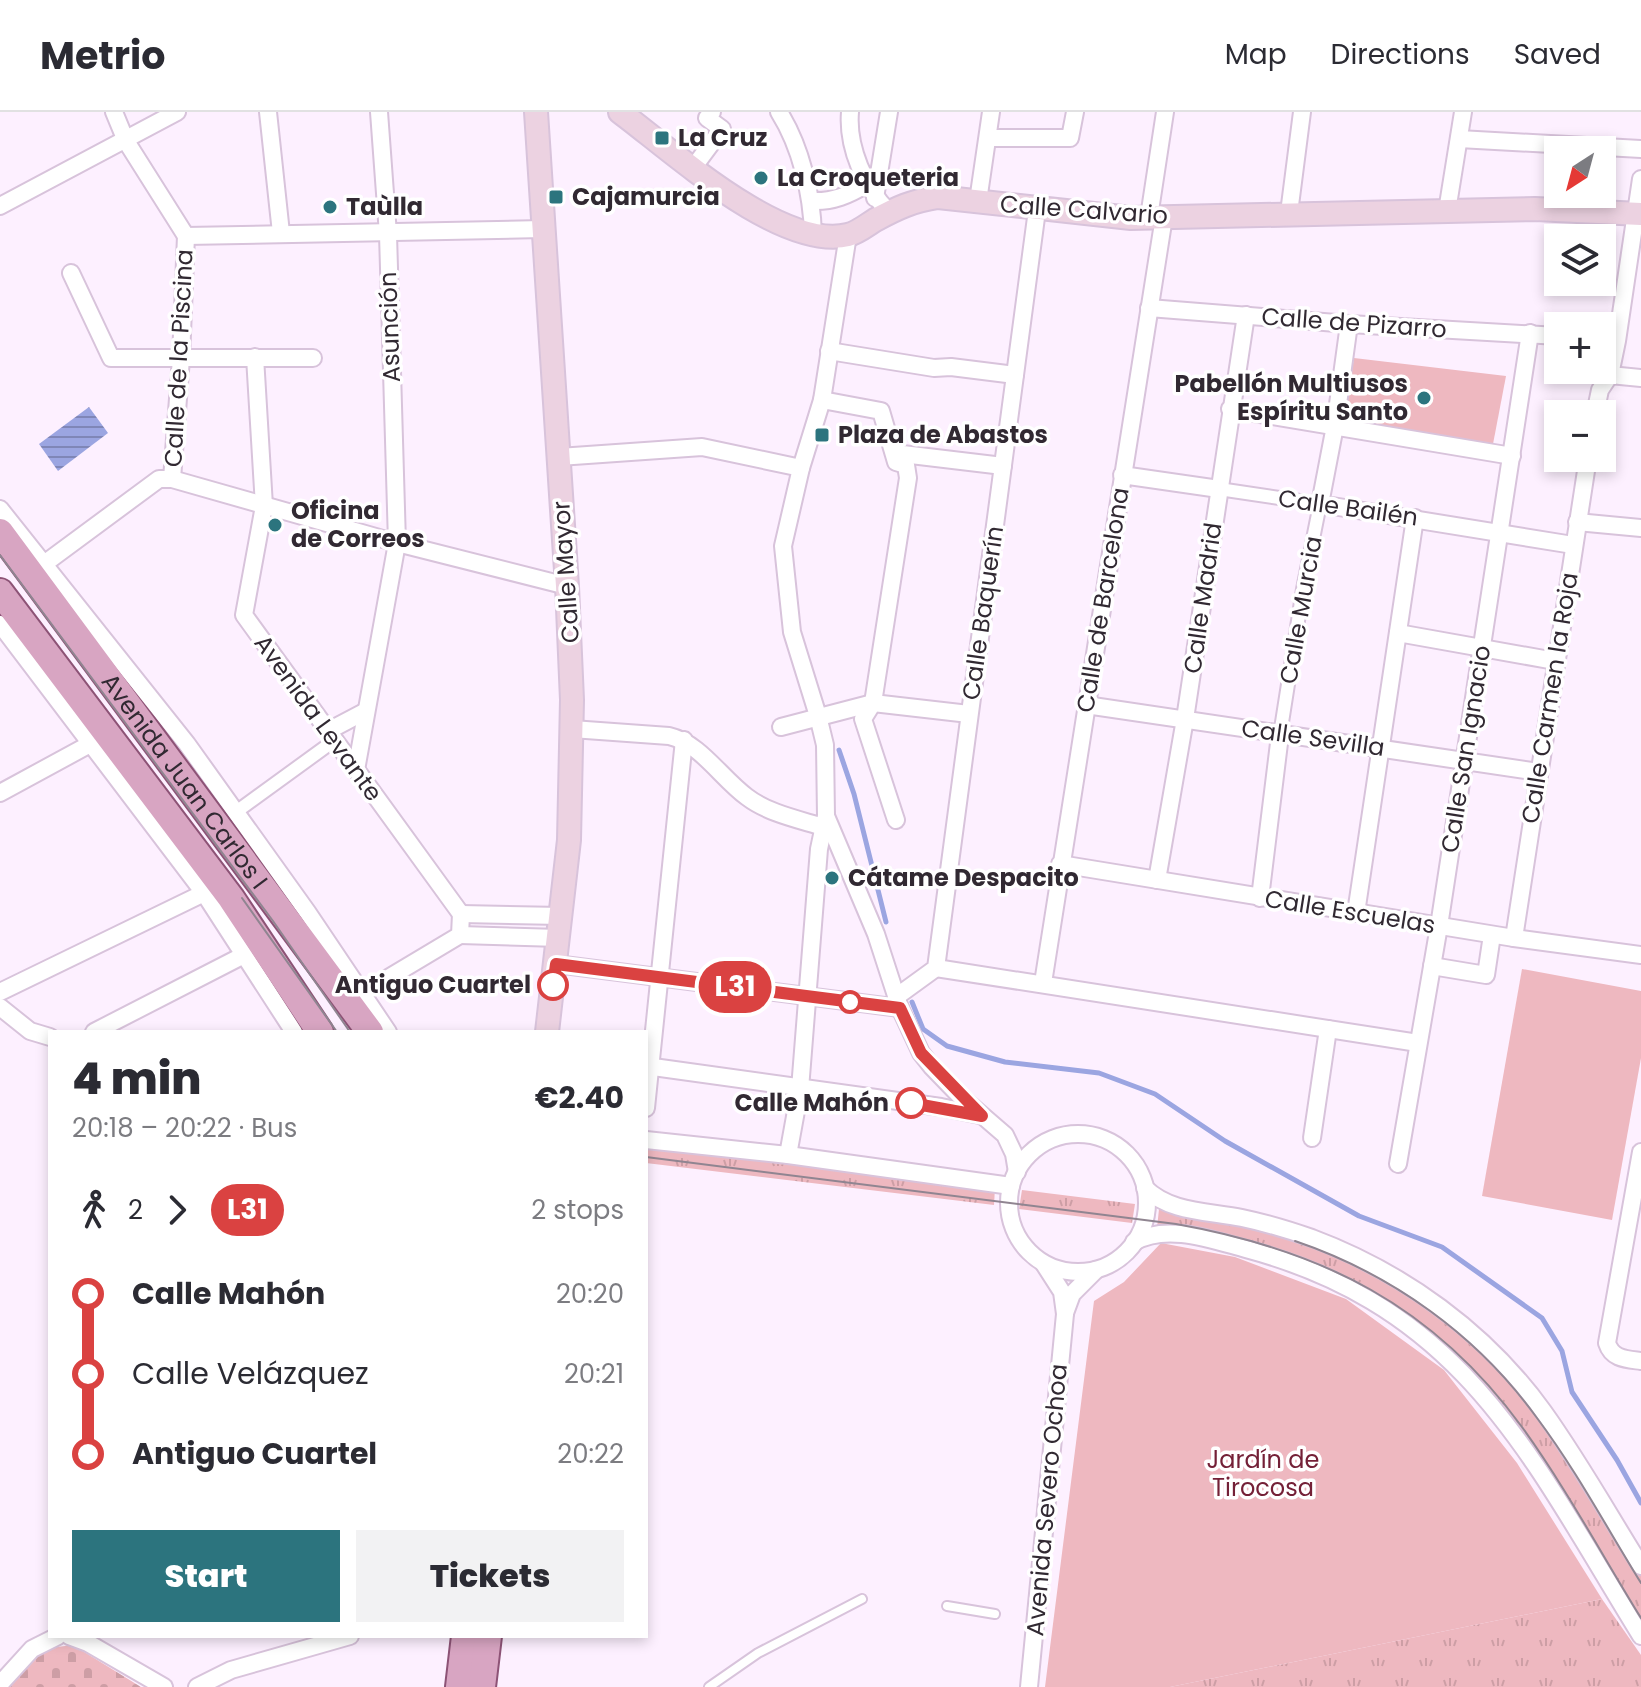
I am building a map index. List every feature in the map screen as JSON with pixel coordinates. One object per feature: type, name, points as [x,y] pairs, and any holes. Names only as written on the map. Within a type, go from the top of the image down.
[{"type":"main road","name":"Calle Mayor","points":[[536,112],[567,586],[572,729],[570,815],[547,1030]]},
{"type":"main road","name":"Calle Calvario","points":[[622,112],[693,168],[760,213],[813,235],[848,235],[877,198],[913,200],[938,197],[1037,210],[1156,217],[1535,209],[1638,214]]},
{"type":"main road","name":"Avenida Juan Carlos I","points":[[0,532],[369,1030]]},
{"type":"main road","name":"Avenida Juan Carlos I","points":[[0,592],[231,898],[319,1030]]},
{"type":"main road","points":[[459,1687],[465,1638]]},
{"type":"main road","points":[[482,1687],[488,1638]]},
{"type":"street","points":[[114,112],[126,141],[186,236],[543,229]]},
{"type":"street","points":[[0,206],[177,112]]},
{"type":"street","points":[[268,112],[281,233]]},
{"type":"street","name":"Asunción","points":[[356,770],[397,543],[388,234],[379,112]]},
{"type":"street","points":[[779,112],[788,126],[812,201],[813,235]]},
{"type":"street","points":[[850,112],[849,128],[877,198]]},
{"type":"street","points":[[877,198],[889,112]]},
{"type":"street","points":[[978,201],[991,112]]},
{"type":"street","points":[[989,138],[1070,138],[1075,112]]},
{"type":"street","name":"Calle de Barcelona","points":[[1043,983],[1149,308],[1165,112]]},
{"type":"street","points":[[1289,213],[1302,112]]},
{"type":"street","points":[[1447,211],[1463,112]]},
{"type":"street","points":[[693,168],[722,129],[706,114]]},
{"type":"street","points":[[1459,139],[1641,149]]},
{"type":"street","points":[[1616,313],[1638,214],[1641,179]]},
{"type":"street","points":[[812,201],[826,202],[848,195],[877,198]]},
{"type":"street","name":"Calle Baquerín","points":[[936,968],[1037,210]]},
{"type":"street","points":[[788,1155],[800,1089],[824,821],[825,745],[792,632],[783,546],[801,468],[822,400],[848,235]]},
{"type":"street","name":"Calle de la Piscina","points":[[172,479],[186,236]]},
{"type":"street","points":[[71,273],[111,358],[313,358]]},
{"type":"street","name":"Calle de Pizarro","points":[[1149,308],[1349,324],[1544,334]]},
{"type":"street","name":"Calle Madrid","points":[[1157,880],[1185,719],[1246,315]]},
{"type":"street","name":"Calle Murcia","points":[[1260,898],[1280,735],[1335,426],[1349,324]]},
{"type":"street","name":"Calle San Ignacio","points":[[1398,1164],[1439,926],[1530,333]]},
{"type":"street","points":[[829,351],[934,368],[951,367],[1015,375]]},
{"type":"street","name":"Avenida Levante","points":[[255,357],[264,506],[244,615],[461,914]]},
{"type":"street","points":[[1616,376],[1641,378]]},
{"type":"street","points":[[822,400],[881,411],[896,462],[906,465],[908,478],[873,703],[863,719],[896,820]]},
{"type":"street","points":[[1230,409],[1512,456]]},
{"type":"street","points":[[559,457],[702,447],[801,468]]},
{"type":"street","points":[[894,453],[1003,466]]},
{"type":"street","name":"Calle Carmen la Roja","points":[[1514,938],[1586,472]]},
{"type":"street","name":"Calle Bailén","points":[[1122,475],[1415,518],[1573,545]]},
{"type":"street","points":[[44,564],[159,479],[172,479],[397,543],[567,586]]},
{"type":"street","points":[[0,509],[187,744],[387,1030]]},
{"type":"street","points":[[1356,913],[1415,518]]},
{"type":"street","points":[[1577,522],[1641,528]]},
{"type":"street","points":[[0,624],[204,893],[293,1030]]},
{"type":"street","points":[[1398,633],[1555,661]]},
{"type":"street","points":[[781,727],[873,703],[969,714]]},
{"type":"street","name":"Calle Sevilla","points":[[1086,705],[1539,772]]},
{"type":"street","points":[[236,812],[366,711]]},
{"type":"street","points":[[572,729],[669,736],[684,740],[748,798],[778,813],[824,821]]},
{"type":"street","points":[[684,740],[648,1066],[941,1107],[982,1116]]},
{"type":"street","points":[[0,793],[92,743]]},
{"type":"street","points":[[824,821],[876,934],[898,1002],[921,1053],[949,1084],[1005,1135],[1014,1154],[1009,1208],[1014,1230],[1026,1249],[1044,1263],[1074,1272],[1096,1270],[1113,1262],[1134,1242],[1152,1234],[1170,1233],[1270,1255],[1343,1285],[1393,1314],[1422,1335],[1467,1377],[1505,1420],[1641,1636]]},
{"type":"street","name":"Calle Escuelas","points":[[1060,864],[1492,935],[1641,955]]},
{"type":"street","points":[[0,992],[204,893]]},
{"type":"street","points":[[460,935],[461,914],[560,927]]},
{"type":"street","points":[[363,993],[460,935],[560,927]]},
{"type":"street","points":[[1432,966],[1486,975],[1492,935]]},
{"type":"street","points":[[98,1030],[244,955]]},
{"type":"street","points":[[556,964],[806,996],[898,1002],[936,968],[1418,1043]]},
{"type":"street","points":[[0,1007],[30,1031],[48,1036]]},
{"type":"street","points":[[1312,1138],[1328,1029]]},
{"type":"street","points":[[941,1107],[949,1094],[949,1084]]},
{"type":"street","points":[[1005,1135],[1026,1140],[1050,1140],[1076,1134],[1102,1139],[1125,1153],[1134,1163],[1145,1188],[1145,1216],[1134,1242]]},
{"type":"street","points":[[648,1140],[1014,1179]]},
{"type":"street","points":[[1014,1179],[1027,1156],[1050,1140]]},
{"type":"street","points":[[1641,1152],[1633,1244],[1607,1343],[1610,1352],[1617,1357],[1641,1361]]},
{"type":"street","points":[[1145,1188],[1156,1198],[1173,1205],[1277,1226],[1344,1251],[1383,1270],[1435,1304],[1488,1348],[1528,1392],[1561,1437],[1641,1566]]},
{"type":"street","name":"Avenida Severo Ochoa","points":[[1029,1687],[1065,1314],[1062,1292],[1044,1263]]},
{"type":"street","name":"Avenida Severo Ochoa","points":[[1065,1314],[1072,1294],[1096,1270]]},
{"type":"street","points":[[0,1684],[32,1649],[54,1638]]},
{"type":"street","points":[[74,1638],[164,1687]]},
{"type":"street","points":[[197,1687],[231,1670],[343,1638]]},
{"type":"lane","points":[[709,1687],[758,1653],[862,1599]]},
{"type":"lane","points":[[947,1606],[995,1614]]},
{"type":"green space","name":"Pabellón Multiusos Espíritu Santo","points":[[1354,358],[1506,376],[1493,444],[1344,419]]},
{"type":"green space","points":[[1522,969],[1641,991],[1641,1058],[1612,1220],[1482,1196]]},
{"type":"green space","points":[[648,1144],[995,1188],[994,1205],[648,1163]]},
{"type":"green space","points":[[1022,1190],[1135,1204],[1132,1223],[1019,1209]]},
{"type":"green space","points":[[1159,1209],[1272,1229],[1376,1271],[1476,1342],[1548,1425],[1641,1576],[1641,1629],[1509,1419],[1362,1290],[1157,1228]]},
{"type":"green space","name":"Jardín de Tirocosa","points":[[1161,1243],[1235,1257],[1346,1299],[1444,1370],[1517,1463],[1602,1599],[1170,1687],[1045,1687],[1094,1301],[1124,1282]]},
{"type":"green space","points":[[1602,1599],[1641,1655],[1641,1687],[1170,1687]]},
{"type":"green space","points":[[73,1645],[141,1687],[10,1687],[41,1649]]},
{"type":"water","points":[[89,407],[108,433],[58,471],[39,444]]},
{"type":"waterway","points":[[839,750],[854,794],[886,922]]},
{"type":"waterway","points":[[912,1002],[923,1029],[947,1046],[1005,1062],[1099,1073],[1155,1094],[1225,1141],[1359,1216],[1442,1247],[1542,1318],[1562,1351],[1572,1392],[1641,1503]]},
{"type":"tram line","points":[[0,555],[273,921],[349,1030]]},
{"type":"tram line","points":[[242,898],[336,1030]]},
{"type":"tram line","points":[[648,1157],[1176,1224],[1229,1235],[1326,1267],[1412,1316],[1451,1347],[1488,1384],[1554,1474],[1641,1618]]},
{"type":"tram line","points":[[1295,1241],[1365,1271],[1398,1290],[1460,1334],[1488,1360],[1551,1438],[1641,1583]]},
{"type":"bus line","name":"L31","points":[[553,985],[556,964],[900,1008],[921,1053],[982,1116],[911,1103]]},
{"type":"place","name":"La Cruz","points":[[662,138]]},
{"type":"place","name":"La Croqueteria","points":[[761,178]]},
{"type":"place","name":"Cajamurcia","points":[[556,197]]},
{"type":"place","name":"Taùlla","points":[[330,207]]},
{"type":"place","name":"Pabellón Multiusos Espíritu Santo","points":[[1424,398]]},
{"type":"place","name":"Plaza de Abastos","points":[[822,435]]},
{"type":"place","name":"Oficina de Correos","points":[[275,525]]},
{"type":"place","name":"Cátame Despacito","points":[[832,878]]},
{"type":"place","name":"Antiguo Cuartel","points":[[553,985]]},
{"type":"place","name":"Calle Mahón","points":[[911,1103]]}]
